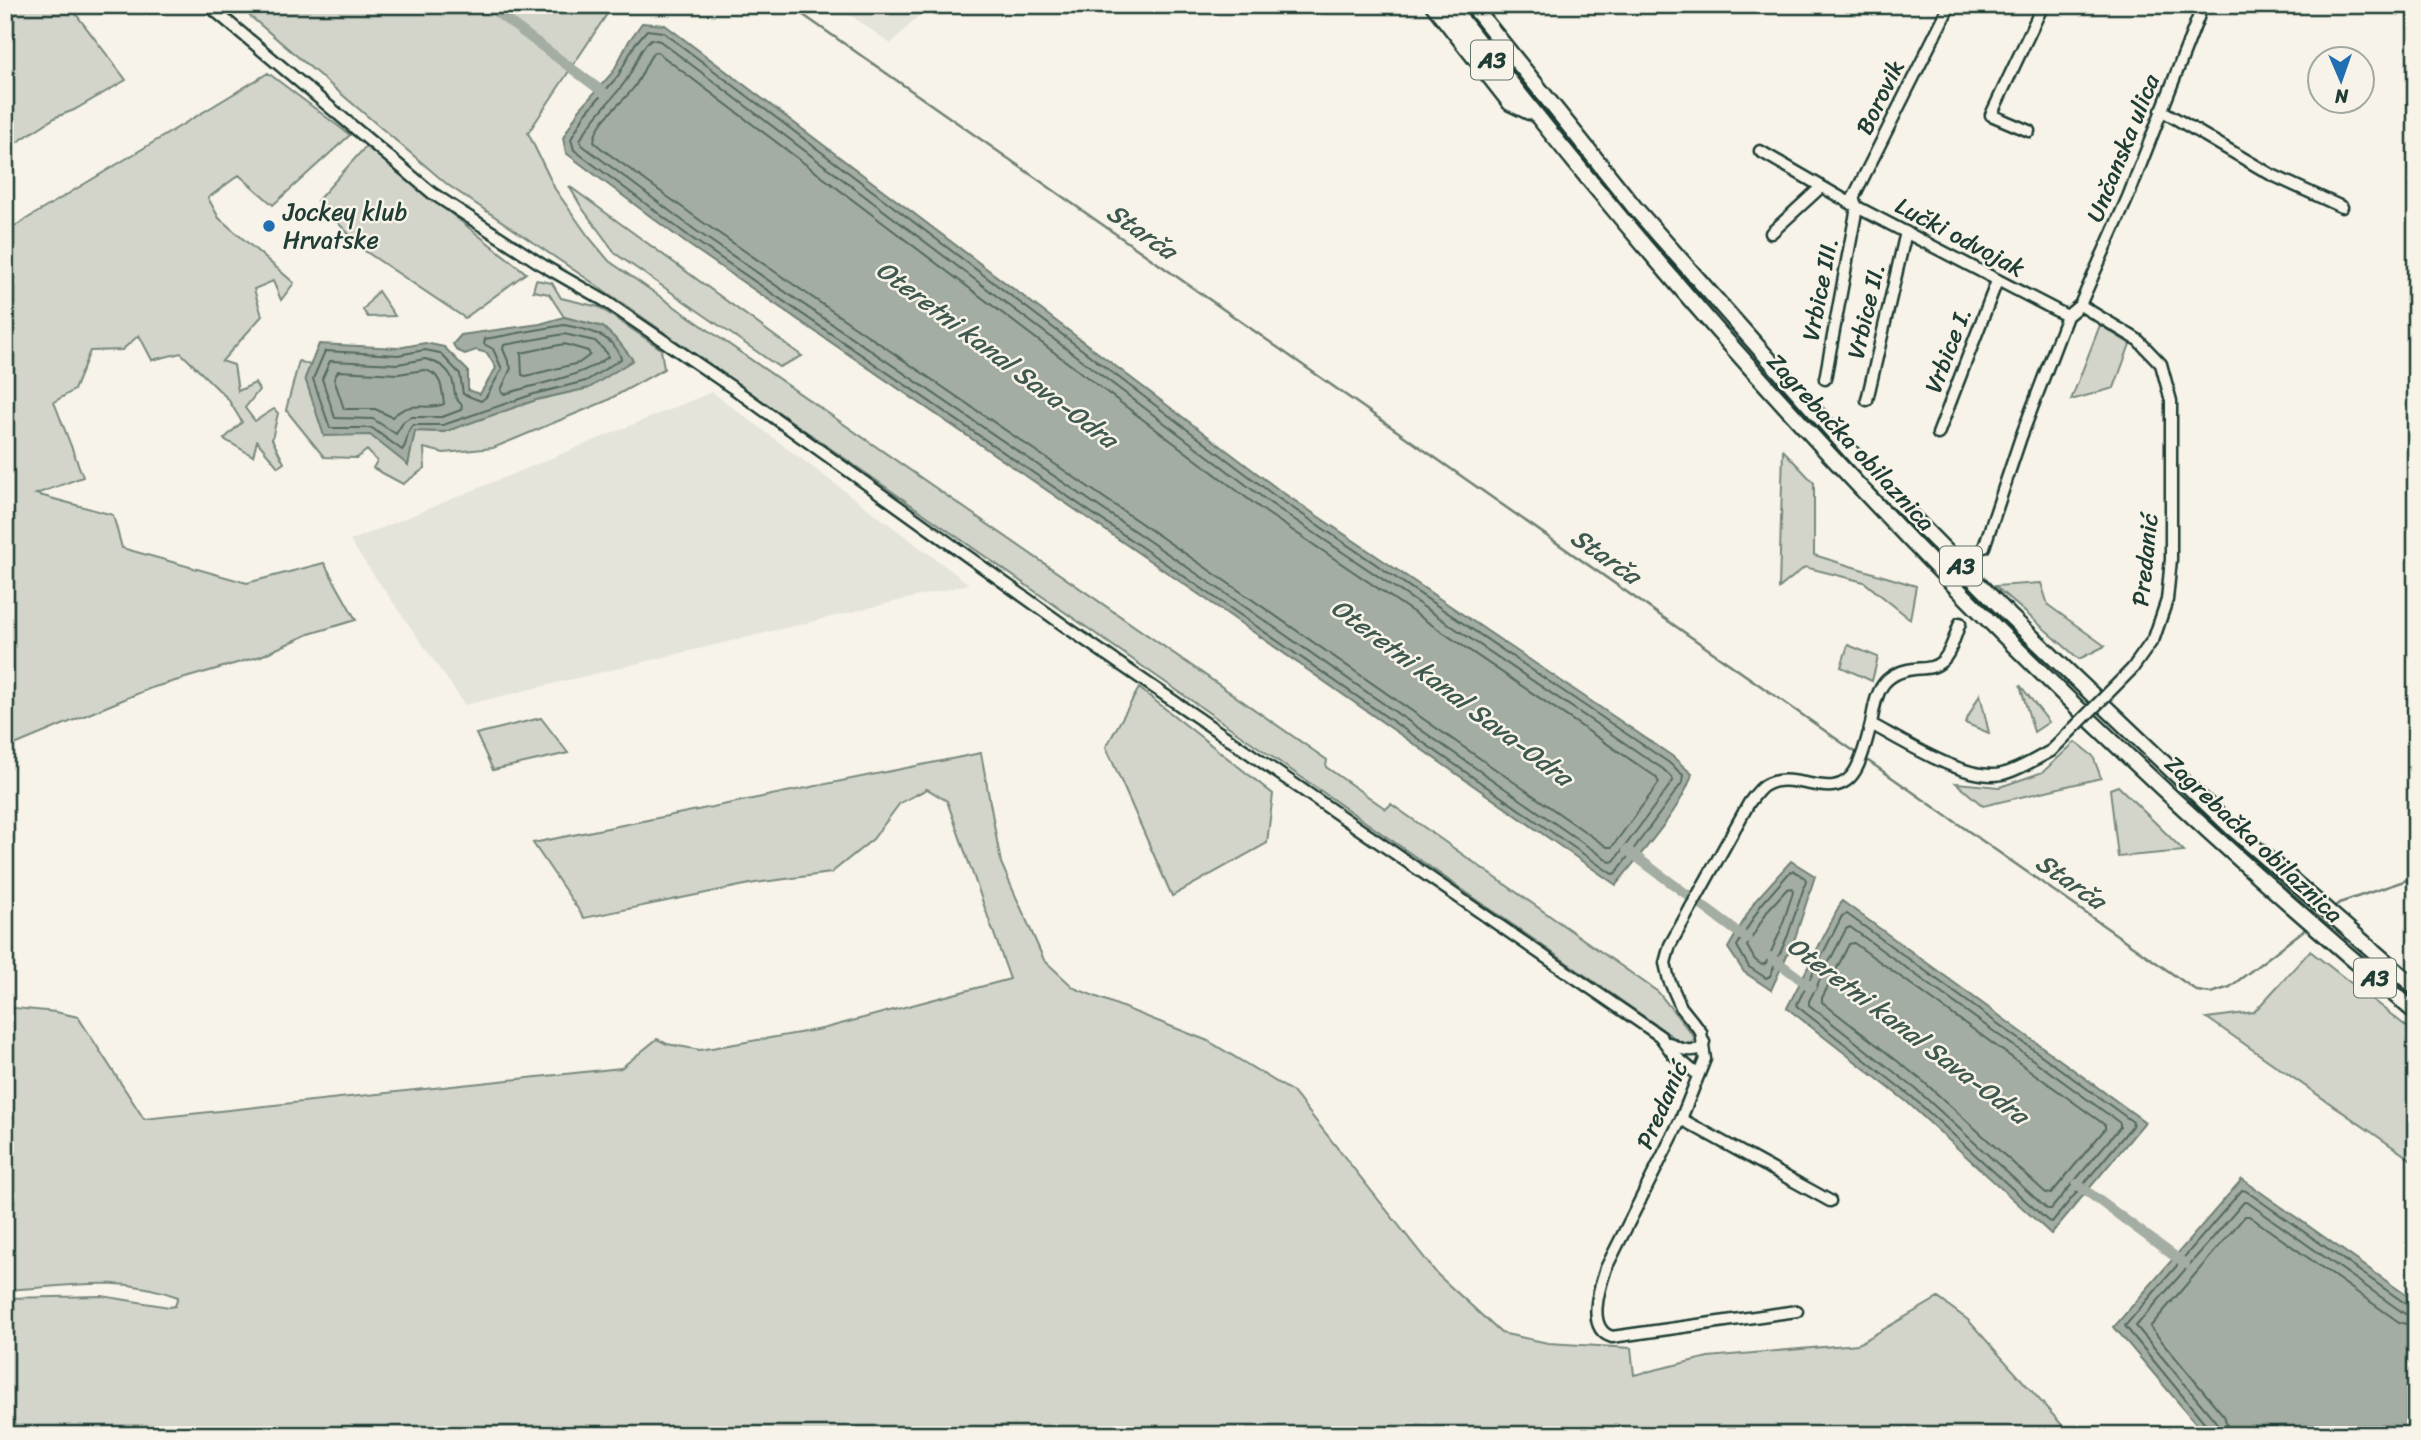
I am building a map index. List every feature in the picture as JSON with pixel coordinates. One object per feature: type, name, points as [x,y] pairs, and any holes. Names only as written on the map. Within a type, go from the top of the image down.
[{"type":"highway","points":[[1433,5],[1510,103],[1534,114]]},
{"type":"highway","name":"Zagrebačka obilaznica","points":[[1450,5],[1534,114],[1669,276],[1858,485],[2068,699],[2300,914],[2416,1013]]},
{"type":"highway","name":"Zagrebačka obilaznica","points":[[1472,5],[1570,130],[1659,236],[1873,477],[2019,625],[2231,827],[2416,988]]},
{"type":"street","points":[[208,5],[432,193],[544,266],[605,301],[733,388],[1069,629],[1678,1049],[1700,1049],[1704,1042]]},
{"type":"street","name":"Borovik","points":[[1857,207],[1853,198],[1950,5]]},
{"type":"street","points":[[2029,131],[1991,114],[2043,5]]},
{"type":"street","name":"Unčanska ulica","points":[[2080,305],[2128,197],[2203,5]]},
{"type":"street","points":[[2161,110],[2270,174],[2342,206]]},
{"type":"street","name":"Lučki odvojak","points":[[1760,150],[1857,207],[2067,316]]},
{"type":"street","points":[[1771,233],[1821,187]]},
{"type":"street","name":"Vrbice III.","points":[[1825,379],[1857,207]]},
{"type":"street","name":"Vrbice II.","points":[[1867,400],[1906,232]]},
{"type":"street","name":"Vrbice I.","points":[[1938,434],[1997,281]]},
{"type":"street","points":[[1984,547],[2021,437],[2067,316],[2080,305]]},
{"type":"street","name":"Predanić","points":[[1871,724],[1939,761],[1974,772],[1999,775],[2051,751],[2132,669],[2154,638],[2167,600],[2171,559],[2172,401],[2161,364],[2138,340],[2080,305]]},
{"type":"street","name":"Predanić","points":[[1797,1311],[1612,1337],[1605,1335],[1600,1328],[1597,1315],[1600,1285],[1606,1268],[1681,1119],[1705,1059],[1701,1032],[1681,1007],[1665,963],[1679,926],[1749,803],[1764,786],[1795,780],[1832,787],[1854,773],[1884,682],[1894,674],[1939,664],[1946,657],[1960,623]]},
{"type":"street","points":[[1660,1036],[1673,1054],[1698,1075]]},
{"type":"street","points":[[1681,1119],[1830,1201]]},
{"type":"shaded area","points":[[5,5],[69,5],[126,80],[74,110],[56,117],[5,150]]},
{"type":"shaded area","points":[[237,5],[613,5],[528,133],[555,189],[609,261],[1327,760],[1326,767],[1386,809],[1391,804],[1658,992],[1695,1038],[1690,1046],[1679,1041],[602,289],[448,185]]},
{"type":"shaded area","points":[[836,5],[929,5],[891,44]]},
{"type":"shaded area","points":[[268,73],[350,135],[273,205],[239,175],[208,198],[219,218],[294,283],[281,300],[273,281],[254,289],[262,316],[222,361],[234,365],[238,391],[255,383],[259,390],[245,408],[255,421],[274,409],[278,413],[272,439],[284,463],[278,467],[257,441],[253,456],[224,439],[242,422],[228,399],[181,353],[152,360],[139,335],[122,350],[90,351],[74,390],[54,402],[83,477],[36,494],[113,515],[122,548],[247,583],[324,563],[356,620],[309,634],[261,656],[151,688],[5,749],[5,232]]},
{"type":"shaded area","points":[[366,146],[526,273],[465,318],[365,251],[317,201]]},
{"type":"shaded area","points":[[569,186],[802,356],[779,367],[616,254]]},
{"type":"shaded area","points":[[536,280],[552,283],[561,298],[599,307],[661,349],[664,369],[606,401],[493,448],[444,453],[424,448],[425,468],[403,484],[373,468],[377,461],[367,450],[357,458],[324,457],[286,410],[299,361],[310,365],[306,378],[408,465],[415,431],[444,432],[536,400],[589,388],[603,327],[564,317],[549,294],[533,291]]},
{"type":"shaded area","points":[[378,291],[395,316],[368,317],[363,310]]},
{"type":"shaded area","points":[[2100,325],[2130,344],[2114,388],[2071,400]]},
{"type":"shaded area","points":[[712,392],[969,584],[465,705],[350,541]]},
{"type":"shaded area","points":[[1783,450],[1814,483],[1814,555],[1916,586],[1910,619],[1864,582],[1805,567],[1779,588]]},
{"type":"shaded area","points":[[2041,583],[2048,605],[2105,646],[2079,659],[1995,586]]},
{"type":"shaded area","points":[[1848,645],[1878,657],[1872,681],[1841,667]]},
{"type":"shaded area","points":[[2020,685],[2049,722],[2034,732]]},
{"type":"shaded area","points":[[1139,688],[1273,794],[1267,843],[1172,896],[1106,747]]},
{"type":"shaded area","points":[[1980,694],[1989,733],[1965,723]]},
{"type":"shaded area","points":[[541,718],[568,753],[493,770],[476,734]]},
{"type":"shaded area","points":[[2075,742],[2093,756],[2101,778],[1983,806],[1956,783],[2000,787],[2043,772]]},
{"type":"shaded area","points":[[981,753],[1001,863],[1044,960],[1074,988],[1208,1041],[1293,1092],[1438,1275],[1501,1333],[1548,1343],[1631,1348],[1634,1375],[1708,1357],[1858,1344],[1938,1298],[1968,1320],[2071,1435],[5,1435],[5,1298],[102,1296],[169,1307],[175,1306],[178,1297],[155,1290],[112,1284],[5,1290],[5,1007],[78,1017],[144,1119],[621,1068],[657,1039],[667,1044],[700,1050],[822,1029],[1010,979],[947,801],[927,789],[900,803],[873,839],[831,873],[755,883],[584,918],[533,843]]},
{"type":"shaded area","points":[[2118,786],[2184,851],[2118,857],[2110,789]]},
{"type":"shaded area","points":[[2332,924],[2416,995],[2416,1003],[2328,927]]},
{"type":"shaded area","points":[[2310,951],[2416,1034],[2416,1163],[2207,1018],[2254,1012]]},
{"type":"water","points":[[642,23],[665,25],[1279,490],[1672,756],[1692,774],[1687,788],[1670,817],[1616,885],[1229,615],[686,243],[566,153],[563,138],[579,110],[613,72]]},
{"type":"water","points":[[564,317],[603,327],[633,360],[589,388],[536,400],[444,432],[415,431],[408,465],[370,435],[324,436],[305,378],[319,344],[398,348],[425,343],[444,347],[468,371],[468,390],[480,394],[496,368],[487,353],[476,350],[465,354],[456,350],[453,344],[461,335],[540,324]]},
{"type":"water","points":[[1791,861],[1815,876],[1795,938],[1771,990],[1744,972],[1728,948],[1755,901]]},
{"type":"water","points":[[1842,901],[2145,1122],[2051,1234],[1907,1102],[1787,1008]]},
{"type":"water","points":[[2242,1179],[2416,1302],[2416,1435],[2206,1435],[2114,1327]]},
{"type":"waterway","name":"Oteretni kanal Sava-Odra","points":[[487,5],[607,95]]},
{"type":"waterway","name":"Starča","points":[[789,5],[1858,754]]},
{"type":"waterway","name":"Starča","points":[[1864,758],[2197,991],[2211,993],[2230,987],[2308,927]]},
{"type":"waterway","name":"Oteretni kanal Sava-Odra","points":[[1627,850],[1747,939]]},
{"type":"waterway","name":"Starča","points":[[2333,908],[2339,903],[2416,877]]},
{"type":"waterway","name":"Oteretni kanal Sava-Odra","points":[[1771,957],[1811,987]]},
{"type":"waterway","name":"Oteretni kanal Sava-Odra","points":[[2077,1184],[2185,1264]]},
{"type":"place","name":"Jockey klub Hrvatske","points":[[269,226]]}]
